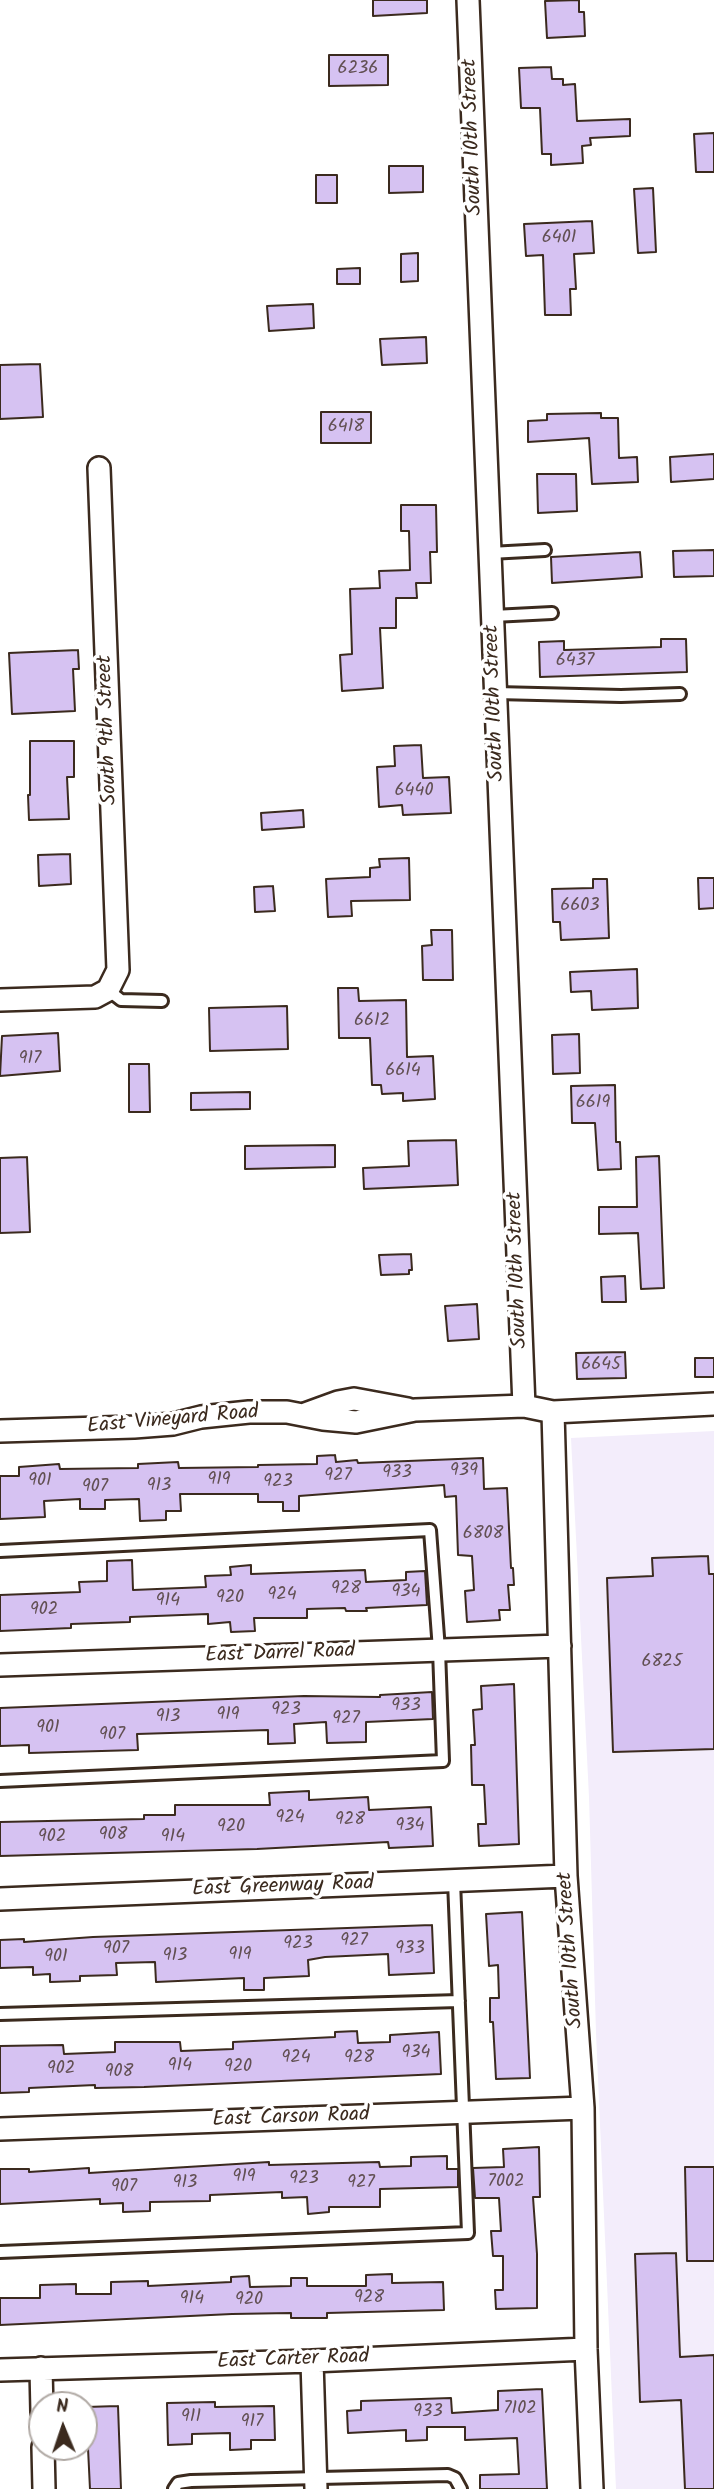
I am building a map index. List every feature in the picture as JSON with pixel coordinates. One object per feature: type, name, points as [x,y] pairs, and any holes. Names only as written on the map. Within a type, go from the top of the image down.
[{"type":"street","name":"South 10th Street","points":[[468,0],[524,1406]]},
{"type":"street","name":"South 9th Street","points":[[99,468],[118,970],[108,990]]},
{"type":"street","points":[[0,1000],[95,997],[108,990]]},
{"type":"street","name":"East Vineyard Road","points":[[0,1432],[160,1425],[249,1412],[287,1412],[356,1422],[415,1410],[524,1406],[553,1412],[714,1404]]},
{"type":"street","name":"South 10th Street","points":[[553,1412],[566,1876],[583,2108],[586,2349],[592,2489]]},
{"type":"street","name":"East Darrel Road","points":[[0,1665],[560,1646]]},
{"type":"street","name":"East Greenway Road","points":[[0,1899],[566,1876]]},
{"type":"street","name":"East Carson Road","points":[[0,2129],[583,2108]]},
{"type":"street","name":"East Carter Road","points":[[0,2370],[312,2361],[586,2349]]},
{"type":"street","points":[[312,2361],[316,2483]]},
{"type":"street","points":[[41,2368],[42,2391]]},
{"type":"street","points":[[43,2461],[44,2489]]},
{"type":"lane","points":[[490,553],[545,550]]},
{"type":"lane","points":[[493,616],[552,613]]},
{"type":"lane","points":[[496,693],[621,696],[680,694]]},
{"type":"lane","points":[[108,990],[121,1000],[162,1001]]},
{"type":"lane","points":[[0,1550],[430,1530],[439,1650],[443,1761],[0,1781]]},
{"type":"lane","points":[[0,2252],[467,2234],[454,1881]]},
{"type":"lane","points":[[0,2014],[458,2001]]},
{"type":"lane","points":[[174,2489],[178,2483],[191,2481],[316,2483],[448,2475],[455,2478],[461,2489]]},
{"type":"shaded area","points":[[714,1431],[714,2489],[616,2489],[596,2033],[589,1797],[571,1438]]},
{"type":"building","points":[[373,0],[427,0],[427,13],[373,16]]},
{"type":"building","points":[[579,0],[579,12],[584,12],[585,36],[547,38],[545,1]]},
{"type":"building","points":[[329,55],[388,55],[388,85],[329,86]]},
{"type":"building","points":[[551,67],[552,79],[563,79],[563,85],[575,84],[577,121],[630,119],[630,136],[590,138],[591,145],[582,146],[583,163],[551,165],[551,154],[542,154],[540,108],[521,108],[519,68]]},
{"type":"building","points":[[714,133],[714,172],[696,172],[694,134]]},
{"type":"building","points":[[389,166],[423,166],[423,192],[389,193]]},
{"type":"building","points":[[316,175],[337,175],[337,203],[316,203]]},
{"type":"building","points":[[653,188],[656,252],[638,253],[634,189]]},
{"type":"building","points":[[592,221],[594,253],[574,254],[576,289],[570,289],[571,315],[545,315],[543,255],[526,256],[524,224]]},
{"type":"building","points":[[418,253],[418,281],[401,282],[401,254]]},
{"type":"building","points":[[360,268],[360,284],[337,284],[337,269]]},
{"type":"building","points":[[313,304],[314,328],[269,331],[267,306]]},
{"type":"building","points":[[426,337],[427,363],[382,365],[380,339]]},
{"type":"building","points":[[40,364],[43,417],[0,419],[0,365]]},
{"type":"building","points":[[321,412],[371,412],[371,443],[321,443]]},
{"type":"building","points":[[601,413],[601,418],[618,418],[619,458],[637,457],[638,482],[592,484],[589,438],[528,442],[528,421],[547,420],[547,414]]},
{"type":"building","points":[[714,454],[714,479],[671,482],[670,457]]},
{"type":"building","points":[[537,474],[576,474],[577,511],[538,513]]},
{"type":"building","points":[[401,505],[436,505],[437,552],[430,552],[431,583],[416,583],[417,598],[396,598],[396,628],[380,628],[383,688],[342,691],[340,655],[352,654],[350,589],[380,588],[379,571],[410,570],[409,531],[401,531]]},
{"type":"building","points":[[714,550],[714,576],[674,577],[673,551]]},
{"type":"building","points":[[640,552],[642,577],[552,583],[551,557]]},
{"type":"building","points":[[661,639],[686,639],[687,672],[540,677],[539,642],[564,641],[564,650],[661,647]]},
{"type":"building","points":[[78,650],[79,669],[73,669],[75,711],[12,714],[9,653]]},
{"type":"building","points":[[30,741],[74,741],[74,777],[67,777],[69,819],[29,820]]},
{"type":"building","points":[[421,745],[423,778],[449,777],[451,813],[403,815],[402,805],[379,807],[377,767],[395,766],[394,746]]},
{"type":"building","points":[[303,810],[304,827],[262,830],[261,813]]},
{"type":"building","points":[[70,854],[71,884],[39,886],[38,855]]},
{"type":"building","points":[[409,858],[410,900],[351,901],[352,916],[328,917],[326,879],[370,877],[370,868],[380,867],[379,859]]},
{"type":"building","points":[[698,878],[714,878],[714,908],[699,909]]},
{"type":"building","points":[[593,879],[607,879],[609,938],[561,940],[560,922],[553,922],[552,889],[593,888]]},
{"type":"building","points":[[273,886],[275,911],[255,912],[254,887]]},
{"type":"building","points":[[431,930],[452,930],[453,980],[423,980],[422,946],[432,945]]},
{"type":"building","points":[[637,969],[638,1008],[592,1010],[591,991],[571,992],[570,972]]},
{"type":"building","points":[[338,988],[358,988],[359,1001],[406,1000],[407,1057],[433,1056],[435,1099],[403,1101],[403,1093],[382,1094],[381,1085],[372,1085],[370,1038],[339,1038]]},
{"type":"building","points":[[287,1006],[288,1049],[210,1051],[209,1008]]},
{"type":"building","points":[[58,1033],[60,1071],[0,1076],[2,1036]]},
{"type":"building","points":[[579,1034],[580,1073],[553,1074],[552,1035]]},
{"type":"building","points":[[129,1064],[149,1064],[150,1112],[129,1112]]},
{"type":"building","points":[[615,1085],[616,1142],[620,1142],[621,1169],[598,1170],[595,1123],[572,1123],[571,1086]]},
{"type":"building","points":[[250,1092],[250,1109],[191,1110],[191,1093]]},
{"type":"building","points":[[456,1140],[458,1185],[364,1189],[363,1168],[409,1166],[408,1141]]},
{"type":"building","points":[[335,1145],[335,1167],[245,1169],[245,1146]]},
{"type":"building","points":[[659,1156],[664,1288],[641,1289],[638,1233],[599,1234],[599,1207],[637,1207],[636,1157]]},
{"type":"building","points":[[27,1157],[30,1232],[0,1233],[0,1158]]},
{"type":"building","points":[[411,1254],[412,1270],[409,1270],[409,1274],[381,1275],[379,1255]]},
{"type":"building","points":[[625,1276],[626,1302],[602,1302],[601,1277]]},
{"type":"building","points":[[477,1304],[479,1339],[448,1341],[445,1306]]},
{"type":"building","points":[[625,1352],[626,1378],[577,1379],[576,1353]]},
{"type":"building","points":[[695,1358],[714,1358],[714,1377],[695,1377]]},
{"type":"building","points":[[335,1455],[336,1462],[357,1460],[358,1463],[483,1458],[484,1489],[507,1488],[514,1585],[508,1585],[510,1610],[499,1610],[500,1620],[467,1622],[465,1591],[474,1590],[472,1556],[458,1555],[456,1496],[445,1497],[444,1485],[299,1496],[299,1511],[283,1511],[283,1502],[258,1502],[258,1494],[180,1494],[181,1511],[166,1511],[166,1520],[140,1521],[139,1499],[105,1500],[105,1509],[80,1509],[80,1499],[44,1501],[45,1517],[0,1519],[0,1476],[19,1476],[19,1467],[59,1464],[60,1469],[138,1468],[138,1464],[178,1462],[179,1468],[258,1467],[317,1464],[317,1456]]},
{"type":"building","points":[[708,1556],[709,1574],[714,1574],[714,1749],[613,1752],[607,1578],[653,1576],[652,1558]]},
{"type":"building","points":[[132,1560],[133,1590],[206,1587],[205,1576],[231,1575],[230,1567],[251,1565],[251,1574],[365,1570],[366,1582],[406,1580],[406,1572],[425,1571],[427,1605],[366,1608],[367,1611],[346,1611],[345,1608],[307,1609],[307,1618],[254,1618],[255,1631],[231,1632],[230,1622],[208,1624],[208,1614],[130,1617],[130,1622],[0,1631],[0,1595],[80,1592],[79,1582],[107,1581],[107,1561]]},
{"type":"building","points":[[514,1684],[519,1844],[479,1846],[478,1824],[486,1824],[484,1785],[472,1785],[471,1745],[475,1745],[473,1710],[482,1709],[481,1686]]},
{"type":"building","points":[[432,1692],[433,1719],[366,1722],[366,1742],[327,1743],[326,1722],[294,1724],[295,1743],[268,1744],[268,1730],[137,1734],[138,1750],[29,1753],[29,1745],[0,1746],[0,1708],[304,1696],[380,1697]]},
{"type":"building","points":[[309,1791],[309,1800],[368,1797],[369,1810],[431,1807],[433,1846],[389,1848],[388,1842],[257,1849],[0,1856],[0,1822],[144,1819],[144,1815],[175,1815],[175,1805],[270,1805],[269,1793]]},
{"type":"building","points":[[522,1912],[530,2078],[496,2079],[490,1998],[499,1998],[498,1965],[489,1966],[486,1914]]},
{"type":"building","points":[[432,1925],[434,1973],[389,1975],[388,1954],[325,1957],[308,1960],[309,1976],[264,1978],[264,1990],[244,1990],[244,1978],[156,1982],[155,1962],[116,1963],[117,1975],[80,1976],[80,1981],[50,1982],[50,1974],[33,1975],[33,1967],[0,1968],[0,1940],[24,1939],[24,1942],[93,1937]]},
{"type":"building","points":[[357,2031],[358,2043],[390,2042],[390,2035],[439,2032],[441,2074],[144,2087],[95,2088],[95,2085],[29,2088],[29,2092],[0,2093],[0,2046],[63,2045],[64,2054],[115,2052],[115,2042],[180,2042],[181,2051],[233,2049],[233,2042],[335,2037],[335,2032]]},
{"type":"building","points":[[539,2147],[540,2197],[533,2197],[537,2308],[496,2309],[495,2290],[503,2290],[503,2256],[493,2256],[491,2231],[501,2231],[499,2198],[475,2198],[473,2168],[504,2167],[503,2149]]},
{"type":"building","points":[[447,2156],[447,2169],[458,2169],[458,2187],[380,2189],[380,2207],[329,2207],[329,2212],[308,2214],[307,2197],[282,2198],[282,2192],[210,2195],[210,2201],[150,2202],[150,2211],[123,2212],[123,2203],[100,2204],[100,2199],[0,2204],[0,2169],[29,2169],[29,2172],[89,2168],[89,2173],[269,2162],[269,2165],[379,2162],[380,2167],[411,2166],[411,2157]]},
{"type":"building","points":[[685,2167],[714,2167],[714,2261],[687,2261]]},
{"type":"building","points":[[676,2253],[680,2357],[714,2355],[714,2489],[685,2489],[681,2400],[640,2402],[635,2254]]},
{"type":"building","points":[[392,2274],[392,2283],[443,2282],[444,2310],[327,2313],[327,2318],[291,2318],[291,2313],[232,2314],[0,2325],[0,2298],[40,2298],[40,2285],[76,2284],[76,2294],[111,2294],[111,2282],[148,2281],[148,2286],[231,2282],[231,2277],[249,2276],[250,2287],[291,2286],[291,2278],[307,2278],[307,2286],[366,2286],[366,2275]]},
{"type":"building","points":[[542,2389],[547,2489],[480,2489],[480,2475],[519,2474],[517,2438],[465,2440],[465,2427],[427,2427],[427,2440],[406,2441],[406,2430],[348,2433],[347,2411],[361,2410],[361,2401],[451,2398],[452,2413],[498,2410],[498,2391]]},
{"type":"building","points":[[215,2402],[215,2407],[274,2406],[275,2440],[251,2440],[251,2449],[230,2450],[230,2433],[192,2434],[192,2444],[168,2445],[167,2403]]},
{"type":"building","points":[[118,2406],[121,2489],[90,2489],[89,2461],[98,2461],[98,2407]]}]
